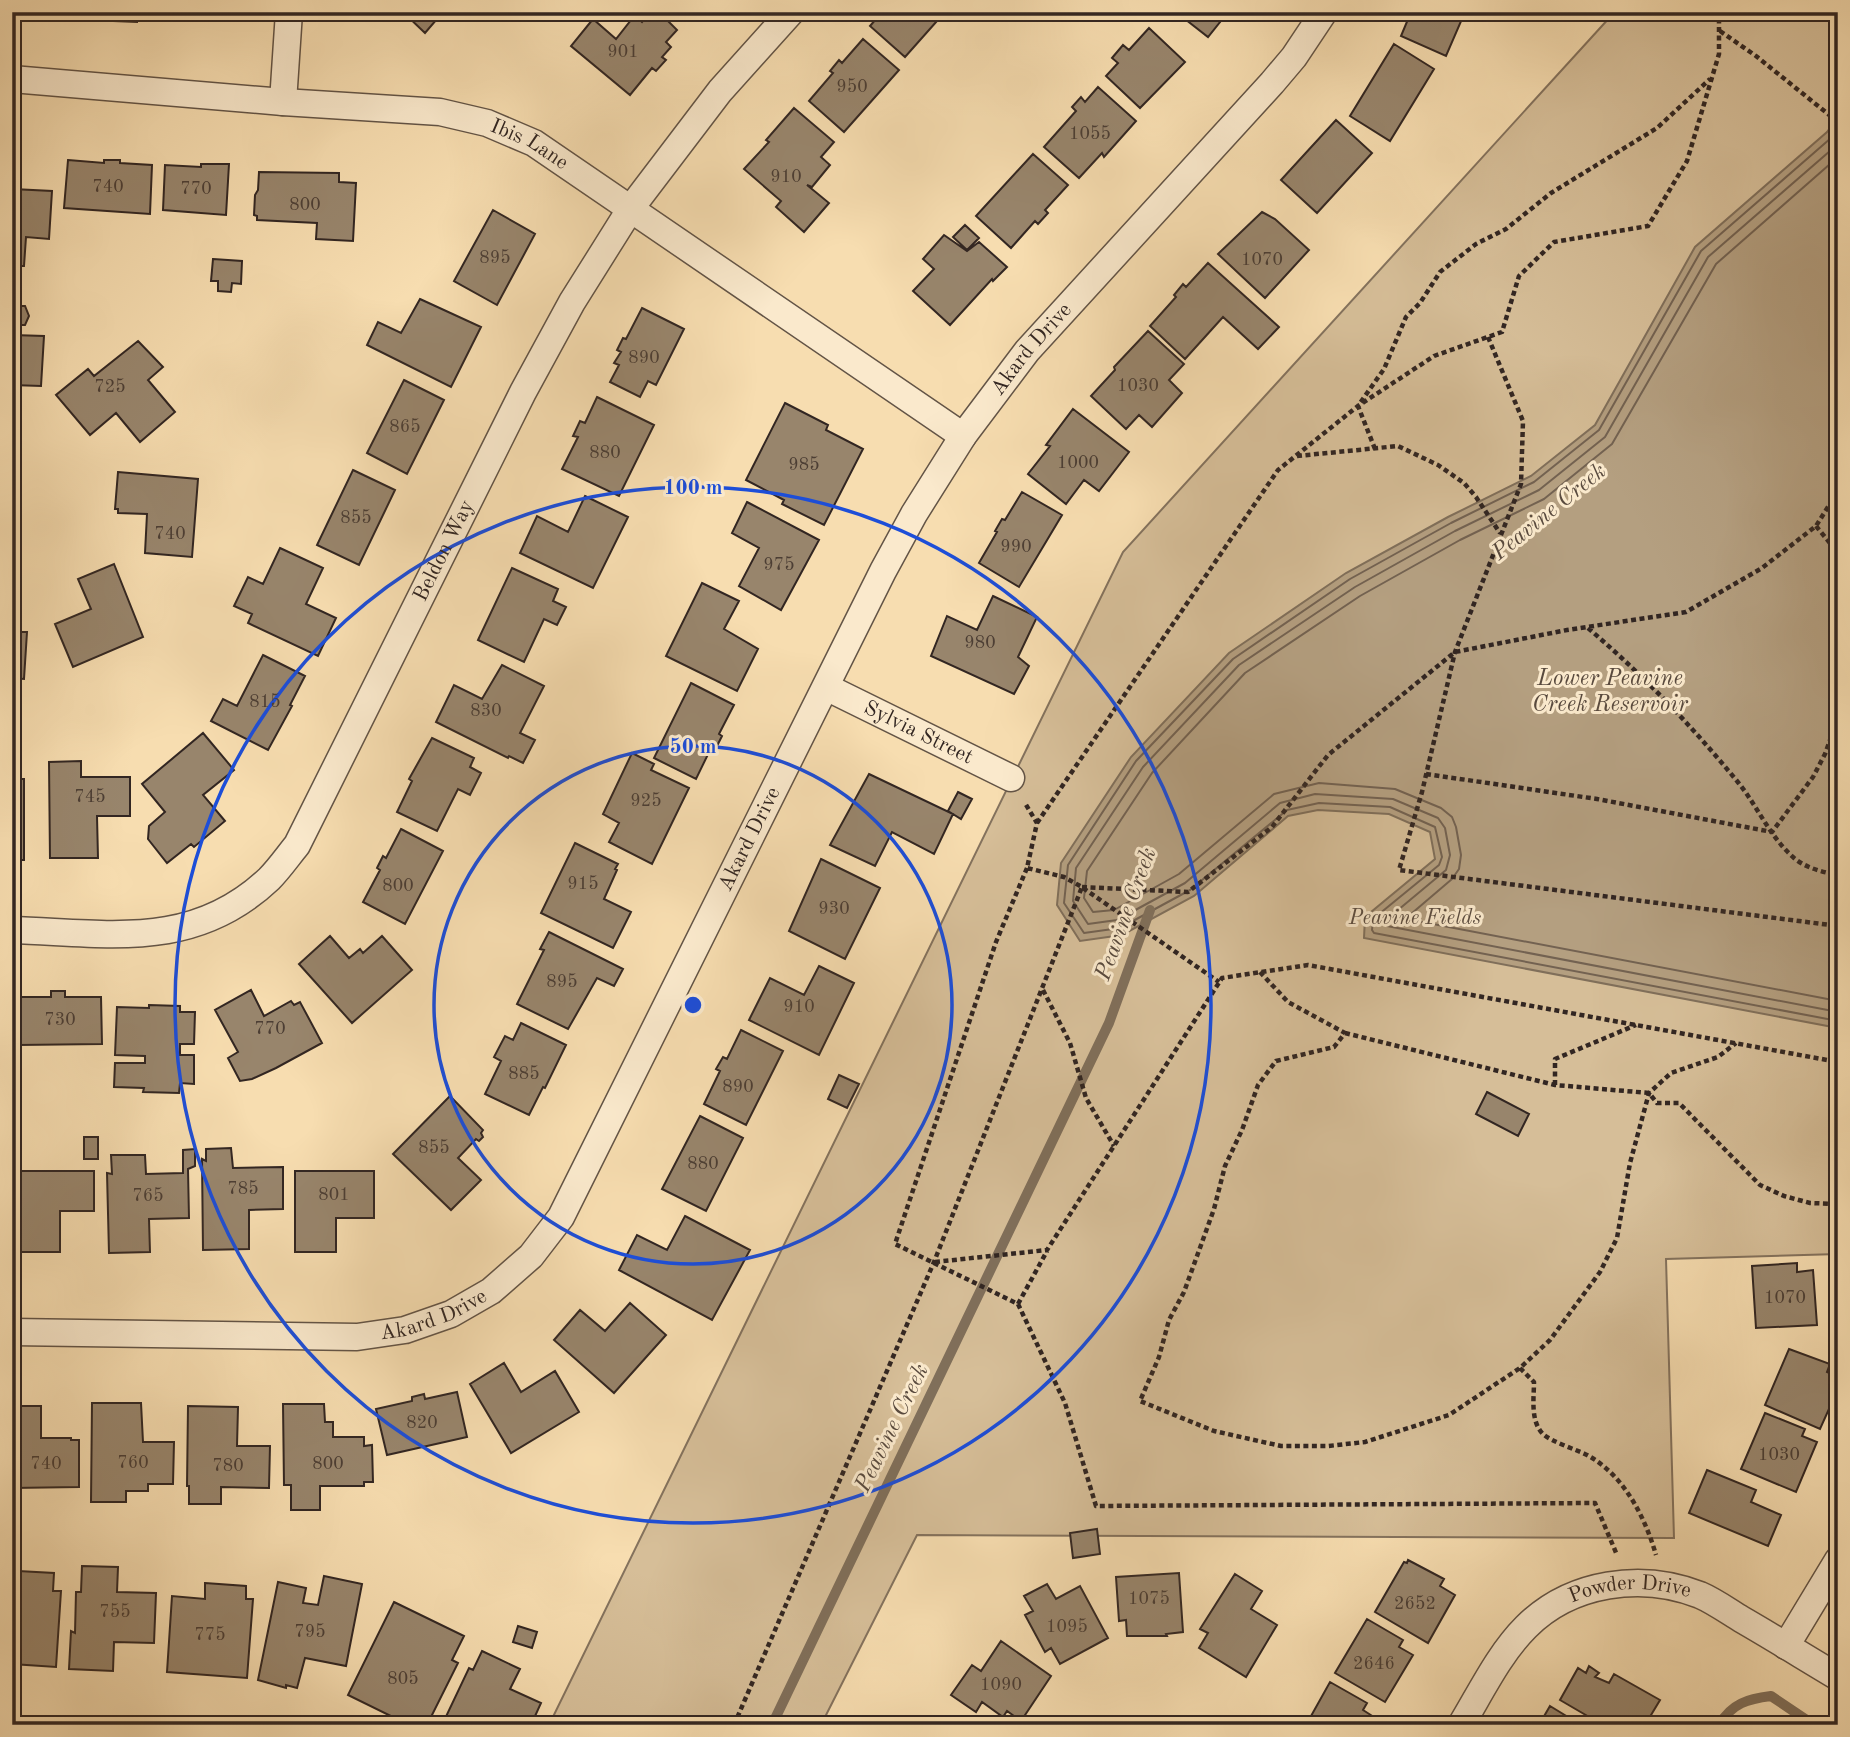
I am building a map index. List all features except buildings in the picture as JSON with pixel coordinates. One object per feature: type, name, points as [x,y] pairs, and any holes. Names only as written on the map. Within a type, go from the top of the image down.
[{"type":"street","points":[[283,102],[289,12]]},
{"type":"street","name":"Beldon Way","points":[[12,930],[134,934],[168,932],[207,920],[241,902],[271,878],[296,845],[523,392],[572,302],[631,208],[720,92],[791,12]]},
{"type":"street","name":"Akard Drive","points":[[12,1332],[358,1337],[405,1330],[451,1314],[491,1291],[531,1256],[561,1217],[914,514],[963,436],[1027,351],[1272,83],[1294,57],[1324,12]]},
{"type":"street","name":"Ibis Lane","points":[[12,79],[283,102],[440,111],[487,123],[534,143],[963,436]]},
{"type":"street","name":"Sylvia Street","points":[[826,687],[1011,779]]},
{"type":"street","points":[[1786,1646],[1838,1560]]},
{"type":"street","name":"Powder Drive","points":[[1461,1725],[1503,1655],[1526,1626],[1559,1602],[1591,1588],[1628,1582],[1666,1584],[1701,1595],[1838,1677]]},
{"type":"path","points":[[1628,1582],[1595,1503],[1096,1506],[1065,1403],[1018,1304],[895,1244],[996,942],[1027,868],[1037,823],[1278,470],[1358,406],[1434,356],[1502,332],[1519,276],[1554,242],[1648,226],[1687,161],[1719,54],[1719,12]]},
{"type":"path","points":[[1719,31],[1756,56],[1838,122]]},
{"type":"path","points":[[1358,406],[1384,369],[1406,317],[1420,303],[1440,272],[1476,244],[1506,229],[1551,193],[1657,128],[1712,77]]},
{"type":"path","points":[[1489,337],[1523,421],[1521,484],[1455,652],[1426,774],[1399,870],[1838,926]]},
{"type":"path","points":[[1358,406],[1375,449]]},
{"type":"path","points":[[1296,456],[1398,446],[1438,465],[1464,483],[1500,533]]},
{"type":"path","points":[[1082,887],[1188,892],[1272,827],[1328,755],[1455,652],[1686,611],[1762,568],[1816,527],[1838,491]]},
{"type":"path","points":[[1816,527],[1838,553]]},
{"type":"path","points":[[1587,628],[1639,672],[1697,733],[1794,858],[1819,872],[1838,875]]},
{"type":"path","points":[[1772,832],[1813,777],[1838,718]]},
{"type":"path","points":[[1426,774],[1597,799],[1772,832]]},
{"type":"path","points":[[1011,779],[1037,823]]},
{"type":"path","points":[[1027,868],[1063,877],[1082,887],[1219,982]]},
{"type":"path","points":[[734,1725],[934,1262],[1082,887]]},
{"type":"path","points":[[1018,1304],[1047,1250],[1222,978],[1308,965],[1838,1062]]},
{"type":"path","points":[[1260,972],[1288,1002],[1345,1033],[1555,1085],[1649,1093],[1657,1103],[1679,1103],[1760,1185],[1784,1196],[1811,1203],[1838,1204]]},
{"type":"path","points":[[1042,989],[1070,1043],[1086,1098],[1114,1146]]},
{"type":"path","points":[[1555,1085],[1555,1059],[1637,1025]]},
{"type":"path","points":[[1345,1033],[1334,1046],[1276,1061],[1258,1085],[1242,1130],[1224,1166],[1214,1209],[1140,1401],[1214,1431],[1282,1446],[1328,1446],[1365,1442],[1449,1415],[1520,1368],[1550,1340],[1600,1272],[1617,1238],[1630,1163],[1649,1093],[1671,1073],[1718,1057],[1736,1043]]},
{"type":"path","points":[[934,1262],[1047,1250]]},
{"type":"path","points":[[1520,1368],[1534,1382],[1534,1416],[1543,1433],[1591,1458],[1617,1481],[1634,1503],[1648,1527],[1666,1584]]},
{"type":"green space","name":"Peavine Fields","points":[[1611,12],[1838,12],[1838,1254],[1666,1259],[1674,1538],[917,1535],[821,1725],[549,1725],[1123,552],[1611,16]]},
{"type":"water","name":"Lower Peavine Creek Reservoir","points":[[1838,117],[1838,1028],[1364,938],[1365,917],[1435,859],[1430,832],[1389,814],[1318,810],[1288,816],[1194,896],[1122,935],[1080,941],[1057,905],[1061,863],[1131,757],[1229,653],[1346,573],[1448,517],[1531,476],[1595,425],[1695,247],[1827,132]]},
{"type":"waterway","name":"Peavine Creek","points":[[772,1725],[1109,1023],[1150,910]]},
{"type":"waterway","points":[[1719,1725],[1729,1712],[1741,1703],[1771,1696],[1814,1725]]}]
